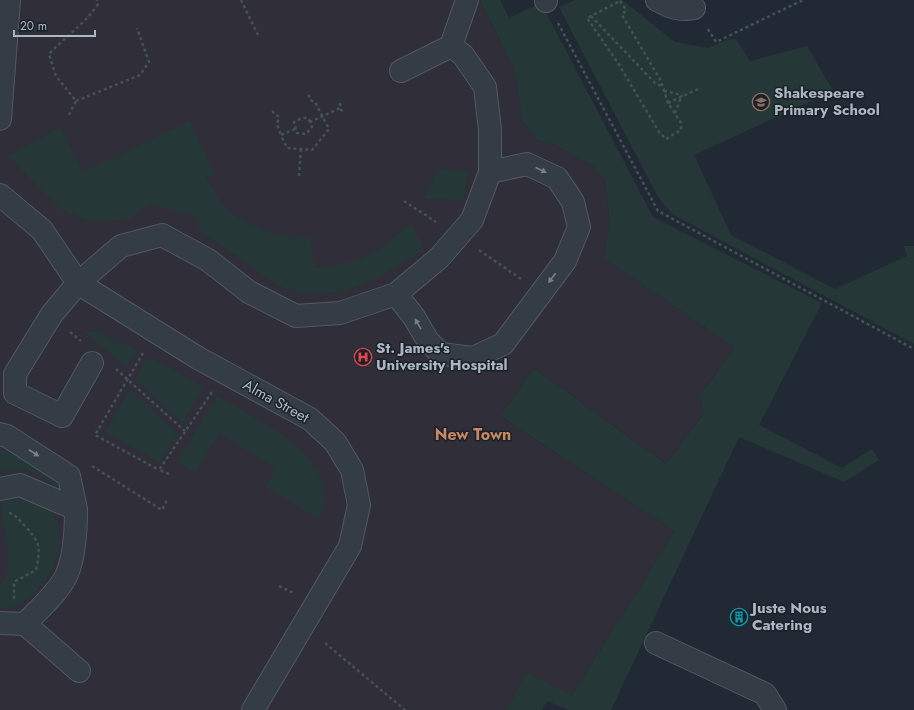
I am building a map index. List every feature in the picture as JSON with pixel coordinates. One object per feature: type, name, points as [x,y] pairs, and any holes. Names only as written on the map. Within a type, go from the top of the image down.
[{"type":"street","points":[[0,119],[9,0]]},
{"type":"street","points":[[401,70],[451,46],[467,0]]},
{"type":"street","points":[[657,0],[672,8],[682,10],[694,8]]},
{"type":"street","points":[[101,364],[62,416],[15,393],[16,374],[52,314],[78,283],[121,246],[162,235],[208,260],[249,292],[296,316],[340,313],[396,294],[439,258],[472,220],[490,172],[490,130],[485,87],[463,55],[451,46]]},
{"type":"street","points":[[396,294],[414,317],[428,341],[441,354],[473,358],[503,344],[565,261],[578,226],[573,202],[557,178],[528,164],[490,172]]},
{"type":"street","name":"Alma Street","points":[[0,195],[42,230],[78,283],[198,358],[310,419],[335,442],[352,470],[359,505],[350,546],[253,710]]},
{"type":"street","points":[[0,434],[7,436],[69,476],[76,509],[76,532],[67,574],[53,594],[25,624]]},
{"type":"street","points":[[0,489],[20,485],[76,509]]},
{"type":"street","points":[[0,623],[25,624],[79,671]]},
{"type":"street","points":[[656,642],[765,694],[775,710]]},
{"type":"path","points":[[76,101],[56,76],[49,54],[64,38],[88,18],[98,4],[97,0]]},
{"type":"path","points":[[241,0],[258,34]]},
{"type":"path","points":[[716,42],[803,0]]},
{"type":"path","points":[[546,1],[658,211],[914,348]]},
{"type":"path","points":[[626,10],[620,1],[587,18],[618,62],[659,132],[666,139],[681,130],[681,124],[668,103],[661,81],[622,14],[630,8]]},
{"type":"path","points":[[591,16],[655,83],[662,86]]},
{"type":"path","points":[[69,115],[76,101],[140,75],[149,62],[137,28]]},
{"type":"path","points":[[668,103],[698,88]]},
{"type":"path","points":[[664,91],[683,95]]},
{"type":"path","points":[[272,111],[279,117],[277,124],[288,148],[312,150],[329,129],[315,102],[310,100],[308,92]]},
{"type":"path","points":[[675,114],[683,95]]},
{"type":"path","points":[[340,103],[340,108]]},
{"type":"path","points":[[310,122],[340,108]]},
{"type":"path","points":[[340,108],[344,111]]},
{"type":"path","points":[[302,118],[308,118],[310,122],[312,127],[306,134],[296,133],[294,122],[302,118]]},
{"type":"path","points":[[281,135],[295,129]]},
{"type":"path","points":[[299,176],[301,149]]},
{"type":"path","points":[[70,332],[82,342]]},
{"type":"path","points":[[146,349],[95,435],[168,474]]},
{"type":"path","points":[[101,364],[129,380],[186,432]]},
{"type":"path","points":[[159,470],[213,390]]},
{"type":"path","points":[[8,513],[15,515],[37,540],[40,553],[36,570],[14,582],[14,603]]},
{"type":"path","points":[[279,586],[298,595]]},
{"type":"path","points":[[324,643],[405,710]]},
{"type":"shaded area","name":"St. James's University Hospital","points":[[0,0],[480,0],[514,69],[522,121],[538,141],[550,143],[592,165],[605,181],[610,223],[603,258],[734,347],[700,396],[704,413],[666,464],[534,368],[500,416],[675,531],[572,695],[526,672],[507,710],[0,710]]},
{"type":"green space","points":[[480,0],[500,0],[509,18],[541,3],[653,217],[822,303],[759,425],[842,468],[872,449],[879,460],[844,482],[739,437],[611,710],[569,710],[547,701],[542,710],[507,710],[526,672],[572,695],[675,531],[500,416],[534,368],[666,464],[704,413],[700,396],[734,347],[603,258],[610,223],[605,181],[592,165],[550,143],[538,141],[522,121],[514,69]]},
{"type":"green space","points":[[575,0],[622,0],[675,42],[708,48],[727,40],[736,39],[750,61],[807,46],[833,91],[694,155],[731,235],[835,289],[907,256],[904,246],[914,246],[914,344],[672,214],[658,197],[559,7]]},
{"type":"green space","points":[[190,121],[215,174],[206,177],[223,205],[235,216],[256,227],[288,236],[311,238],[315,268],[344,263],[368,255],[389,242],[411,223],[424,249],[380,277],[342,292],[299,294],[279,286],[199,230],[195,216],[149,204],[130,219],[91,222],[60,209],[8,156],[61,127],[82,172]]},
{"type":"green space","points":[[438,168],[469,172],[463,200],[425,199]]},
{"type":"green space","points":[[83,331],[98,332],[138,350],[126,367]]},
{"type":"green space","points":[[148,356],[203,387],[183,423],[136,380]]},
{"type":"green space","points":[[130,389],[178,434],[159,462],[105,432]]},
{"type":"green space","points":[[217,396],[275,430],[294,444],[310,460],[321,478],[325,497],[319,519],[265,487],[276,468],[219,434],[195,473],[177,462]]},
{"type":"green space","points":[[0,451],[11,451],[59,479],[62,493],[45,479],[30,471],[0,470]]},
{"type":"green space","points":[[13,494],[34,498],[40,501],[49,510],[57,523],[60,538],[57,555],[51,571],[41,586],[29,598],[15,606],[0,608],[0,587],[7,571],[8,554],[1,507],[4,497]]},
{"type":"place","name":"Shakespeare Primary School","points":[[761,102]]},
{"type":"place","name":"St. James's University Hospital","points":[[363,357]]},
{"type":"place","name":"Juste Nous Catering","points":[[739,617]]},
{"type":"district","name":"New Town","points":[[473,434]]}]
